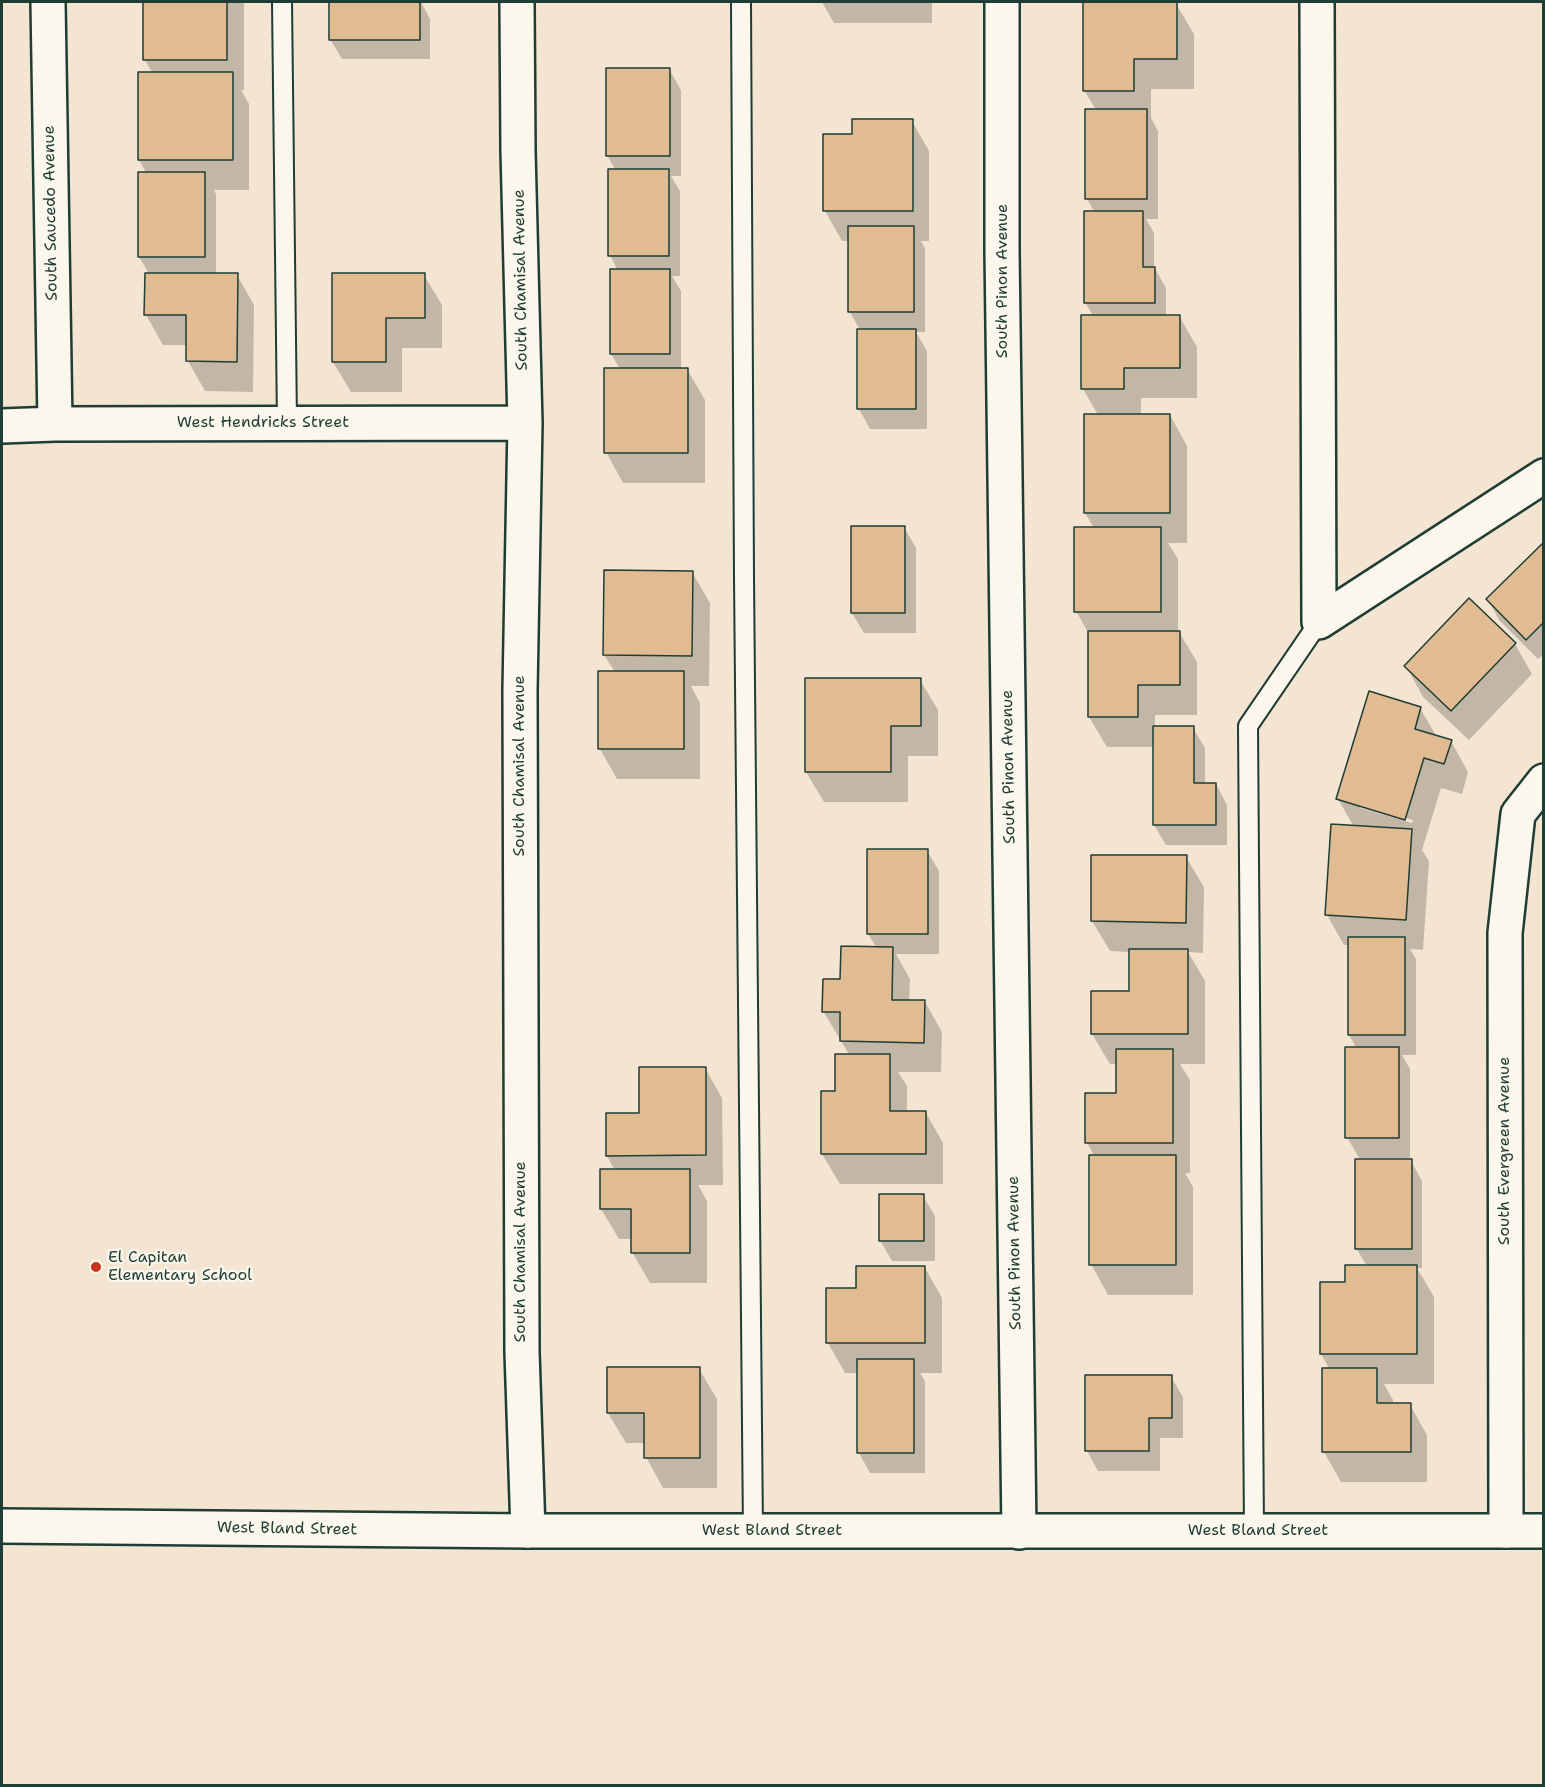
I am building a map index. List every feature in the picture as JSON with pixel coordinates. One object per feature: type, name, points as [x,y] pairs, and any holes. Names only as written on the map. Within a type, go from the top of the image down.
[{"type":"street","name":"South Saucedo Avenue","points":[[48,2],[55,424]]},
{"type":"street","name":"South Chamisal Avenue","points":[[517,2],[518,151],[525,423],[520,702],[522,1340],[528,1531]]},
{"type":"street","name":"South Pinon Avenue","points":[[1002,2],[1002,251],[1019,1532]]},
{"type":"street","points":[[1317,2],[1319,621]]},
{"type":"street","name":"West Hendricks Street","points":[[2,426],[525,423]]},
{"type":"street","points":[[1319,621],[1544,476]]},
{"type":"street","name":"South Evergreen Avenue","points":[[1506,1531],[1505,933],[1518,814],[1544,781]]},
{"type":"street","name":"West Bland Street","points":[[2,1526],[528,1531],[1544,1531]]},
{"type":"lane","points":[[282,2],[287,423]]},
{"type":"lane","points":[[741,2],[753,1531]]},
{"type":"lane","points":[[1254,1531],[1248,726],[1319,621]]},
{"type":"building","points":[[143,2],[227,2],[227,60],[143,60]]},
{"type":"building","points":[[329,2],[420,2],[420,40],[329,40]]},
{"type":"building","points":[[1083,2],[1177,2],[1177,59],[1134,59],[1134,91],[1083,91]]},
{"type":"building","points":[[606,68],[670,68],[670,156],[606,156]]},
{"type":"building","points":[[138,72],[233,72],[233,160],[138,160]]},
{"type":"building","points":[[1085,109],[1147,109],[1147,199],[1085,199]]},
{"type":"building","points":[[852,119],[913,119],[913,211],[823,211],[823,134],[852,134]]},
{"type":"building","points":[[608,169],[669,169],[669,256],[608,256]]},
{"type":"building","points":[[138,172],[205,172],[205,257],[138,257]]},
{"type":"building","points":[[1084,211],[1143,211],[1143,267],[1155,267],[1155,303],[1084,303]]},
{"type":"building","points":[[848,226],[914,226],[914,312],[848,312]]},
{"type":"building","points":[[610,269],[670,269],[670,354],[610,354]]},
{"type":"building","points":[[145,273],[238,273],[237,362],[186,361],[186,315],[144,315]]},
{"type":"building","points":[[332,273],[425,273],[425,318],[386,318],[386,362],[332,362]]},
{"type":"building","points":[[1081,315],[1180,315],[1180,368],[1124,368],[1124,389],[1081,389]]},
{"type":"building","points":[[857,329],[916,329],[916,409],[857,409]]},
{"type":"building","points":[[604,368],[688,368],[688,453],[604,453]]},
{"type":"building","points":[[1084,414],[1170,414],[1170,513],[1084,513]]},
{"type":"building","points":[[851,526],[905,526],[905,613],[851,613]]},
{"type":"building","points":[[1074,527],[1161,527],[1161,612],[1074,612]]},
{"type":"building","points":[[1544,542],[1544,622],[1526,640],[1486,599]]},
{"type":"building","points":[[604,570],[693,571],[692,656],[603,655]]},
{"type":"building","points":[[1469,598],[1516,643],[1451,711],[1404,666]]},
{"type":"building","points":[[1088,631],[1180,631],[1180,685],[1138,685],[1138,717],[1088,717]]},
{"type":"building","points":[[598,671],[684,671],[684,749],[598,749]]},
{"type":"building","points":[[805,678],[921,678],[921,726],[891,726],[891,772],[805,772]]},
{"type":"building","points":[[1369,691],[1421,707],[1415,729],[1452,740],[1444,764],[1424,758],[1405,820],[1336,799]]},
{"type":"building","points":[[1153,726],[1194,726],[1194,783],[1216,783],[1216,825],[1153,825]]},
{"type":"building","points":[[1331,824],[1412,829],[1406,920],[1325,915]]},
{"type":"building","points":[[867,849],[928,849],[928,934],[867,934]]},
{"type":"building","points":[[1091,855],[1187,855],[1186,923],[1091,921]]},
{"type":"building","points":[[1348,937],[1405,937],[1405,1035],[1348,1035]]},
{"type":"building","points":[[841,946],[893,947],[892,1000],[925,1000],[924,1043],[840,1041],[840,1012],[822,1012],[823,979],[840,979]]},
{"type":"building","points":[[1129,949],[1188,949],[1188,1034],[1091,1034],[1091,991],[1129,991]]},
{"type":"building","points":[[1345,1047],[1399,1047],[1399,1138],[1345,1138]]},
{"type":"building","points":[[1116,1049],[1173,1049],[1173,1143],[1085,1143],[1085,1093],[1116,1093]]},
{"type":"building","points":[[835,1054],[890,1054],[890,1111],[926,1111],[926,1154],[821,1154],[821,1091],[835,1091]]},
{"type":"building","points":[[639,1067],[706,1067],[706,1155],[606,1156],[606,1113],[639,1113]]},
{"type":"building","points":[[1089,1155],[1176,1155],[1176,1265],[1089,1265]]},
{"type":"building","points":[[1355,1159],[1412,1159],[1412,1249],[1355,1249]]},
{"type":"building","points":[[600,1169],[690,1169],[690,1253],[631,1253],[631,1209],[600,1209]]},
{"type":"building","points":[[879,1194],[924,1194],[924,1241],[879,1241]]},
{"type":"building","points":[[1345,1265],[1417,1265],[1417,1354],[1320,1354],[1320,1282],[1345,1282]]},
{"type":"building","points":[[856,1266],[925,1266],[925,1343],[826,1343],[826,1288],[856,1288]]},
{"type":"building","points":[[857,1359],[914,1359],[914,1453],[857,1453]]},
{"type":"building","points":[[607,1367],[700,1367],[700,1458],[644,1458],[644,1413],[607,1413]]},
{"type":"building","points":[[1322,1368],[1377,1368],[1377,1403],[1411,1403],[1411,1452],[1322,1452]]},
{"type":"building","points":[[1085,1375],[1172,1375],[1172,1418],[1149,1418],[1149,1451],[1085,1451]]},
{"type":"place","name":"El Capitan Elementary School","points":[[96,1267]]}]
